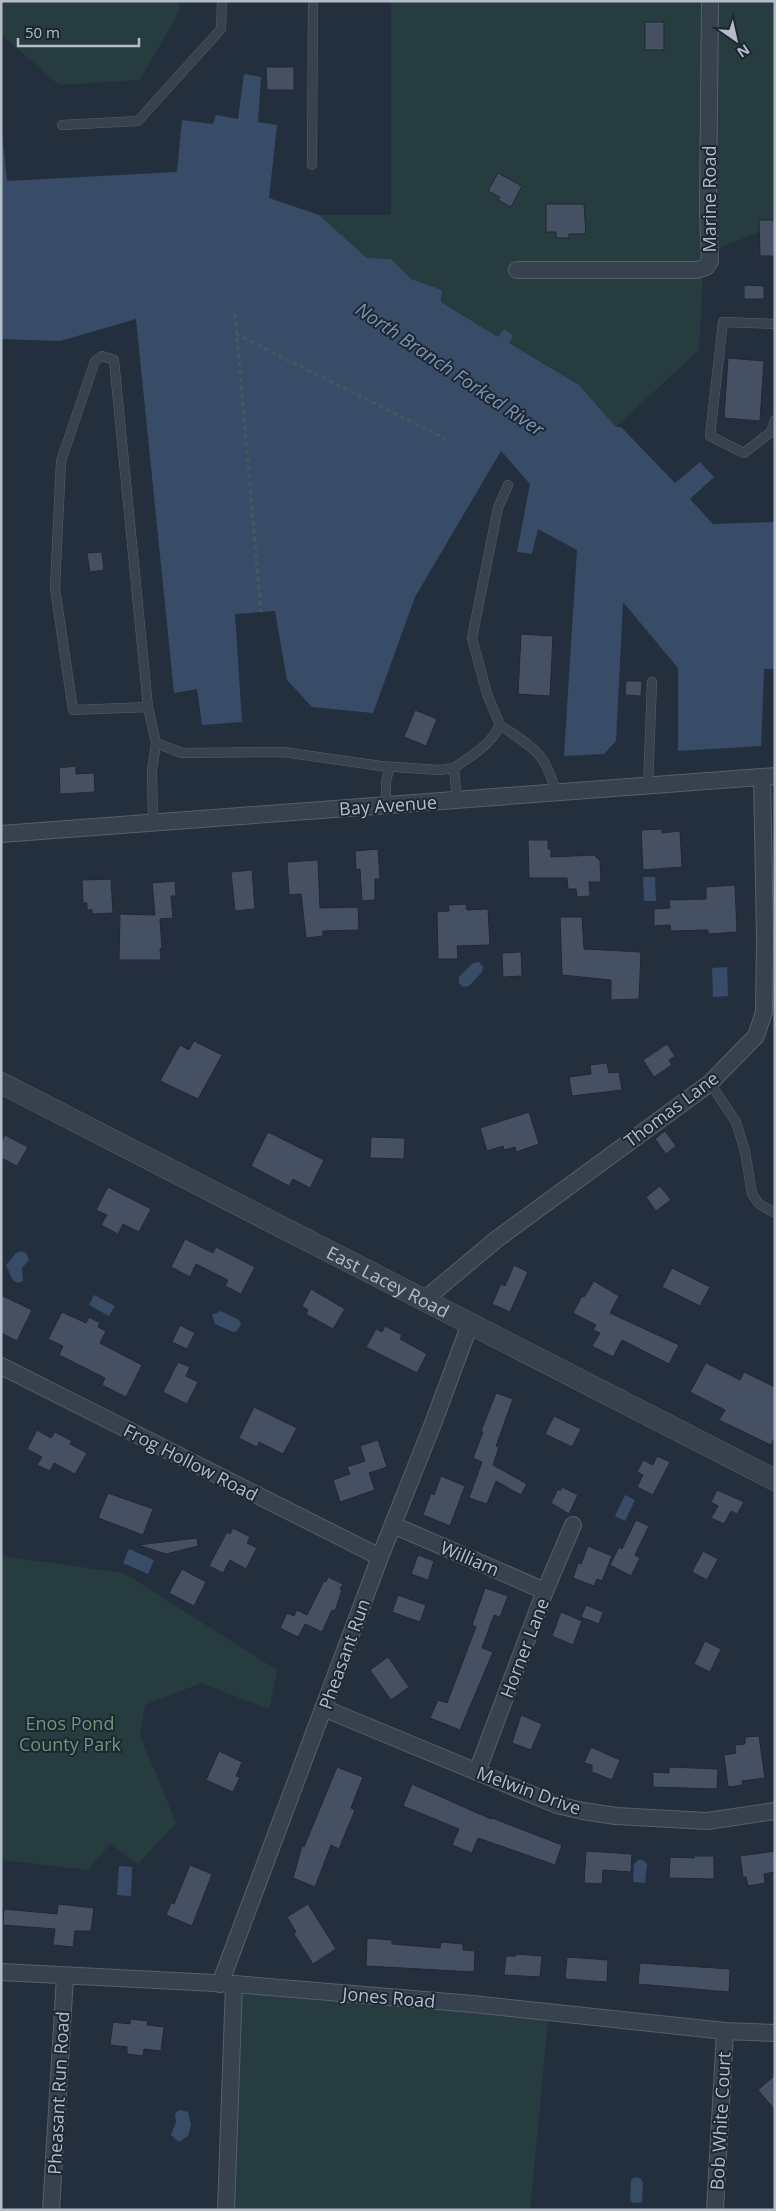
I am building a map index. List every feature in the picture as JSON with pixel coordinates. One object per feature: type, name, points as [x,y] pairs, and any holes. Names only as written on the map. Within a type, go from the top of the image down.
[{"type":"street","name":"Marine Road","points":[[517,270],[697,270],[706,266],[710,261],[708,210],[710,1]]},
{"type":"street","name":"Bay Avenue","points":[[1,834],[768,777]]},
{"type":"street","name":"Thomas Lane","points":[[424,1300],[497,1239],[710,1083],[756,1036],[764,1012],[770,917],[768,777]]},
{"type":"street","name":"East Lacey Road","points":[[1,1083],[775,1480]]},
{"type":"street","name":"Pheasant Run","points":[[226,2210],[227,1984],[323,1708],[470,1324]]},
{"type":"street","name":"Frog Hollow Road","points":[[1,1366],[380,1557]]},
{"type":"street","name":"William","points":[[393,1525],[545,1591]]},
{"type":"street","name":"Horner Lane","points":[[477,1772],[545,1591],[573,1525]]},
{"type":"street","name":"Melwin Drive","points":[[323,1708],[557,1805],[583,1812],[616,1816],[707,1821],[775,1811]]},
{"type":"street","name":"Jones Road","points":[[1,1972],[65,1977],[227,1984],[473,2004],[725,2031],[775,2033]]},
{"type":"street","name":"Pheasant Run Road","points":[[51,2210],[65,1977]]},
{"type":"street","name":"Bob White Court","points":[[716,2210],[725,2031]]},
{"type":"lane","points":[[62,125],[138,121],[221,29],[222,1]]},
{"type":"lane","points":[[312,165],[313,1]]},
{"type":"lane","points":[[775,324],[723,322],[710,436],[744,453],[771,432],[775,420]]},
{"type":"lane","points":[[148,707],[73,710],[54,588],[61,460],[95,361],[102,356],[114,360],[148,707],[156,743],[152,771],[153,823]]},
{"type":"lane","points":[[508,484],[498,508],[472,638],[487,694],[500,725],[539,753],[550,772],[556,793]]},
{"type":"lane","points":[[648,786],[652,682]]},
{"type":"lane","points":[[156,743],[182,753],[283,752],[390,767],[439,770],[454,768],[478,752],[496,735],[500,725]]},
{"type":"lane","points":[[386,806],[385,793],[390,767]]},
{"type":"lane","points":[[454,768],[457,800]]},
{"type":"lane","points":[[710,1083],[736,1122],[752,1194],[759,1204],[775,1213]]},
{"type":"path","points":[[235,314],[261,612]]},
{"type":"path","points":[[236,334],[446,439]]},
{"type":"green space","points":[[1,1],[179,1],[179,12],[140,80],[59,85],[1,34]]},
{"type":"green space","points":[[391,1],[775,1],[775,226],[704,254],[699,350],[616,427],[579,385],[509,343],[512,335],[498,337],[441,302],[442,290],[411,279],[391,259],[367,258],[319,215],[391,215]]},
{"type":"green space","name":"Enos Pond County Park","points":[[1,1556],[124,1573],[277,1670],[269,1709],[201,1683],[145,1705],[140,1735],[176,1823],[138,1864],[110,1844],[88,1870],[1,1860]]},
{"type":"green space","points":[[226,1983],[549,2012],[530,2210],[218,2210]]},
{"type":"water","name":"North Branch Forked River","points":[[244,74],[261,77],[258,122],[277,125],[269,198],[319,215],[367,258],[391,259],[411,279],[442,290],[441,302],[498,337],[504,329],[513,335],[509,343],[579,385],[616,427],[621,427],[675,483],[700,462],[714,477],[690,499],[713,524],[775,522],[775,669],[764,669],[761,746],[678,751],[678,668],[623,602],[616,741],[604,754],[564,756],[577,550],[538,529],[532,554],[517,552],[530,484],[501,451],[415,597],[373,713],[312,707],[287,680],[275,611],[235,614],[242,722],[202,725],[197,689],[174,693],[136,319],[60,341],[1,339],[1,124],[7,181],[177,172],[182,120],[213,124],[216,115],[238,119]]},
{"type":"water","points":[[643,877],[655,877],[656,901],[644,901]]},
{"type":"water","points":[[479,962],[483,967],[482,972],[469,986],[463,987],[459,983],[459,977],[473,963]]},
{"type":"water","points":[[727,967],[728,996],[713,997],[712,968]]},
{"type":"water","points":[[21,1251],[26,1253],[29,1260],[22,1268],[23,1281],[17,1283],[12,1279],[6,1265],[16,1253]]},
{"type":"water","points":[[94,1295],[115,1306],[109,1316],[89,1305]]},
{"type":"water","points":[[221,1311],[239,1320],[241,1324],[237,1331],[233,1332],[215,1324],[212,1315]]},
{"type":"water","points":[[625,1495],[635,1500],[625,1521],[615,1516]]},
{"type":"water","points":[[129,1549],[154,1560],[148,1574],[123,1563]]},
{"type":"water","points":[[638,1860],[643,1860],[647,1864],[645,1883],[633,1882],[634,1864]]},
{"type":"water","points":[[119,1866],[132,1867],[131,1896],[117,1895]]},
{"type":"water","points":[[179,2110],[188,2112],[191,2125],[188,2136],[179,2142],[171,2135],[176,2122],[175,2114]]},
{"type":"water","points":[[635,2177],[640,2178],[643,2182],[642,2202],[633,2203],[630,2200],[631,2180]]},
{"type":"building","points":[[645,22],[664,22],[664,50],[645,50]]},
{"type":"building","points":[[266,67],[294,67],[294,90],[267,90]]},
{"type":"building","points":[[498,173],[522,186],[511,207],[498,200],[500,197],[488,191]]},
{"type":"building","points":[[546,204],[584,204],[586,234],[569,234],[569,238],[556,238],[556,232],[546,232]]},
{"type":"building","points":[[759,220],[775,220],[775,256],[760,256]]},
{"type":"building","points":[[744,285],[764,286],[764,299],[744,299]]},
{"type":"building","points":[[728,358],[764,361],[760,421],[724,418]]},
{"type":"building","points":[[102,552],[104,570],[90,572],[87,553]]},
{"type":"building","points":[[521,634],[553,636],[550,696],[518,694]]},
{"type":"building","points":[[626,681],[642,681],[641,696],[625,695]]},
{"type":"building","points":[[415,710],[437,719],[426,746],[404,737]]},
{"type":"building","points":[[76,766],[76,774],[94,773],[95,792],[60,794],[59,768]]},
{"type":"building","points":[[662,829],[662,833],[680,831],[682,867],[643,870],[641,830]]},
{"type":"building","points":[[528,840],[548,840],[548,849],[551,849],[551,857],[594,855],[600,861],[601,882],[589,882],[590,896],[577,897],[576,889],[568,889],[567,878],[529,878]]},
{"type":"building","points":[[378,849],[380,879],[375,879],[375,900],[362,901],[360,869],[356,870],[355,851]]},
{"type":"building","points":[[318,860],[320,908],[358,907],[359,930],[323,931],[323,936],[306,938],[301,894],[289,895],[287,862]]},
{"type":"building","points":[[252,870],[255,909],[235,911],[231,872]]},
{"type":"building","points":[[111,879],[113,913],[92,914],[92,910],[87,910],[87,903],[83,903],[82,880]]},
{"type":"building","points":[[175,881],[176,896],[171,896],[173,918],[160,919],[161,960],[119,960],[120,914],[155,915],[152,883]]},
{"type":"building","points":[[735,885],[737,932],[708,934],[708,930],[671,931],[670,925],[654,926],[654,909],[670,908],[669,900],[706,899],[706,887]]},
{"type":"building","points":[[466,904],[467,910],[488,909],[490,945],[457,946],[458,959],[438,959],[437,912],[449,911],[448,905]]},
{"type":"building","points":[[560,917],[582,917],[584,949],[641,952],[639,999],[611,1000],[611,980],[562,975]]},
{"type":"building","points":[[521,952],[522,976],[503,977],[502,953]]},
{"type":"building","points":[[194,1041],[222,1055],[198,1099],[160,1081],[180,1045],[189,1050]]},
{"type":"building","points":[[667,1044],[675,1056],[669,1060],[672,1065],[654,1077],[643,1060]]},
{"type":"building","points":[[607,1063],[609,1073],[619,1072],[622,1090],[572,1096],[569,1077],[591,1074],[590,1065]]},
{"type":"building","points":[[529,1112],[539,1144],[516,1152],[515,1147],[504,1150],[503,1146],[487,1151],[480,1128]]},
{"type":"building","points":[[665,1131],[676,1146],[666,1154],[655,1139]]},
{"type":"building","points":[[268,1132],[324,1160],[310,1188],[293,1179],[289,1186],[251,1166]]},
{"type":"building","points":[[5,1135],[28,1147],[17,1166],[1,1158],[1,1142]]},
{"type":"building","points":[[371,1137],[405,1138],[404,1159],[370,1158]]},
{"type":"building","points":[[660,1186],[671,1200],[656,1211],[646,1197]]},
{"type":"building","points":[[108,1187],[151,1209],[139,1232],[123,1224],[118,1234],[101,1225],[107,1215],[96,1210]]},
{"type":"building","points":[[185,1239],[213,1253],[216,1247],[255,1267],[241,1294],[225,1286],[228,1280],[196,1264],[190,1277],[171,1267]]},
{"type":"building","points":[[514,1265],[528,1272],[510,1312],[492,1304],[501,1284],[505,1286]]},
{"type":"building","points":[[672,1268],[710,1287],[700,1306],[662,1287]]},
{"type":"building","points":[[594,1281],[619,1296],[610,1313],[679,1345],[669,1364],[622,1340],[613,1357],[592,1346],[600,1333],[593,1330],[596,1325],[573,1313],[582,1296],[584,1297]]},
{"type":"building","points":[[311,1289],[345,1309],[333,1329],[306,1314],[308,1310],[302,1306]]},
{"type":"building","points":[[1,1295],[32,1310],[17,1341],[1,1333]]},
{"type":"building","points":[[62,1312],[86,1323],[89,1317],[100,1323],[98,1327],[106,1331],[100,1343],[142,1365],[126,1397],[102,1385],[105,1378],[59,1355],[63,1346],[48,1339]]},
{"type":"building","points":[[180,1325],[195,1333],[187,1349],[172,1342]]},
{"type":"building","points":[[385,1326],[402,1335],[400,1339],[427,1354],[417,1373],[366,1347],[376,1329],[382,1332]]},
{"type":"building","points":[[178,1362],[190,1367],[186,1376],[198,1382],[187,1404],[163,1392]]},
{"type":"building","points":[[706,1363],[740,1380],[744,1372],[775,1387],[775,1437],[771,1445],[719,1420],[725,1410],[690,1392]]},
{"type":"building","points":[[496,1393],[513,1399],[496,1446],[499,1447],[493,1465],[527,1484],[521,1495],[496,1481],[487,1504],[469,1498],[482,1462],[473,1458]]},
{"type":"building","points":[[254,1407],[297,1428],[283,1454],[259,1442],[257,1447],[239,1438]]},
{"type":"building","points":[[554,1416],[581,1429],[572,1447],[545,1434]]},
{"type":"building","points":[[37,1430],[51,1438],[55,1432],[72,1441],[70,1444],[87,1453],[75,1474],[54,1463],[50,1471],[37,1465],[42,1457],[27,1449]]},
{"type":"building","points":[[378,1440],[387,1467],[369,1473],[375,1490],[340,1502],[333,1480],[350,1474],[347,1467],[365,1461],[360,1446]]},
{"type":"building","points":[[657,1456],[670,1462],[653,1495],[637,1487],[643,1475],[637,1472],[643,1460],[653,1465]]},
{"type":"building","points":[[441,1476],[465,1486],[450,1526],[423,1515],[431,1493],[434,1495]]},
{"type":"building","points":[[562,1487],[578,1495],[569,1514],[551,1503],[558,1489],[560,1491]]},
{"type":"building","points":[[717,1490],[744,1502],[737,1514],[731,1511],[724,1524],[711,1518],[718,1506],[711,1502]]},
{"type":"building","points":[[108,1493],[153,1509],[143,1535],[98,1518]]},
{"type":"building","points":[[636,1520],[649,1526],[635,1555],[640,1558],[631,1576],[610,1565],[619,1547],[622,1549]]},
{"type":"building","points":[[233,1528],[250,1537],[247,1543],[257,1548],[246,1569],[230,1560],[223,1573],[209,1566],[227,1532],[230,1534]]},
{"type":"building","points":[[197,1538],[198,1546],[166,1554],[138,1545]]},
{"type":"building","points":[[588,1546],[612,1556],[602,1581],[597,1579],[594,1586],[573,1578],[578,1563],[581,1564]]},
{"type":"building","points":[[703,1551],[718,1559],[707,1580],[692,1572]]},
{"type":"building","points":[[418,1555],[434,1561],[428,1580],[411,1574]]},
{"type":"building","points":[[182,1569],[206,1582],[194,1606],[169,1593]]},
{"type":"building","points":[[328,1577],[343,1584],[335,1611],[332,1610],[322,1632],[305,1624],[298,1637],[280,1628],[287,1613],[294,1616],[297,1610],[307,1615],[324,1581],[326,1582]]},
{"type":"building","points":[[485,1588],[508,1596],[500,1617],[494,1615],[482,1648],[493,1652],[460,1730],[430,1718],[438,1700],[447,1703],[476,1627],[472,1625]]},
{"type":"building","points":[[398,1595],[426,1605],[420,1622],[392,1612]]},
{"type":"building","points":[[586,1605],[603,1612],[599,1624],[581,1617]]},
{"type":"building","points":[[561,1612],[582,1621],[573,1645],[552,1636]]},
{"type":"building","points":[[705,1641],[721,1649],[710,1672],[694,1664]]},
{"type":"building","points":[[388,1657],[409,1687],[391,1700],[370,1670]]},
{"type":"building","points":[[521,1715],[542,1724],[531,1750],[512,1743]]},
{"type":"building","points":[[759,1736],[765,1778],[742,1781],[743,1785],[728,1787],[724,1755],[736,1753],[735,1745],[745,1744],[745,1737]]},
{"type":"building","points":[[591,1747],[620,1760],[612,1780],[592,1772],[592,1765],[584,1763]]},
{"type":"building","points":[[219,1751],[242,1762],[236,1776],[240,1777],[233,1792],[206,1780]]},
{"type":"building","points":[[337,1767],[363,1777],[351,1808],[355,1810],[339,1849],[331,1845],[315,1887],[293,1878],[302,1846],[304,1847]]},
{"type":"building","points":[[669,1767],[718,1769],[717,1789],[653,1787],[653,1772],[669,1773]]},
{"type":"building","points":[[412,1784],[491,1819],[562,1845],[555,1865],[478,1838],[472,1853],[452,1845],[459,1829],[403,1806]]},
{"type":"building","points":[[586,1851],[632,1854],[631,1872],[603,1870],[602,1884],[584,1883]]},
{"type":"building","points":[[775,1851],[775,1872],[764,1874],[765,1883],[748,1886],[746,1877],[743,1877],[740,1856]]},
{"type":"building","points":[[694,1856],[714,1856],[714,1879],[669,1878],[670,1857],[694,1858]]},
{"type":"building","points":[[190,1865],[212,1874],[192,1926],[166,1915],[171,1903],[174,1904]]},
{"type":"building","points":[[58,1904],[94,1908],[91,1931],[75,1931],[73,1947],[53,1945],[55,1929],[3,1925],[4,1909],[57,1914]]},
{"type":"building","points":[[308,1904],[336,1949],[313,1964],[294,1934],[296,1932],[287,1917]]},
{"type":"building","points":[[367,1938],[392,1940],[392,1944],[440,1948],[441,1942],[463,1944],[463,1950],[475,1951],[474,1972],[366,1966]]},
{"type":"building","points":[[516,1954],[542,1956],[540,1977],[504,1975],[506,1956],[516,1956]]},
{"type":"building","points":[[567,1957],[608,1960],[607,1982],[565,1979]]},
{"type":"building","points":[[640,1963],[730,1969],[729,1992],[638,1984]]},
{"type":"building","points":[[130,2019],[148,2021],[147,2025],[164,2027],[161,2051],[144,2049],[143,2056],[127,2054],[127,2047],[110,2045],[113,2022],[130,2024]]},
{"type":"building","points":[[775,2075],[775,2110],[758,2090]]}]
